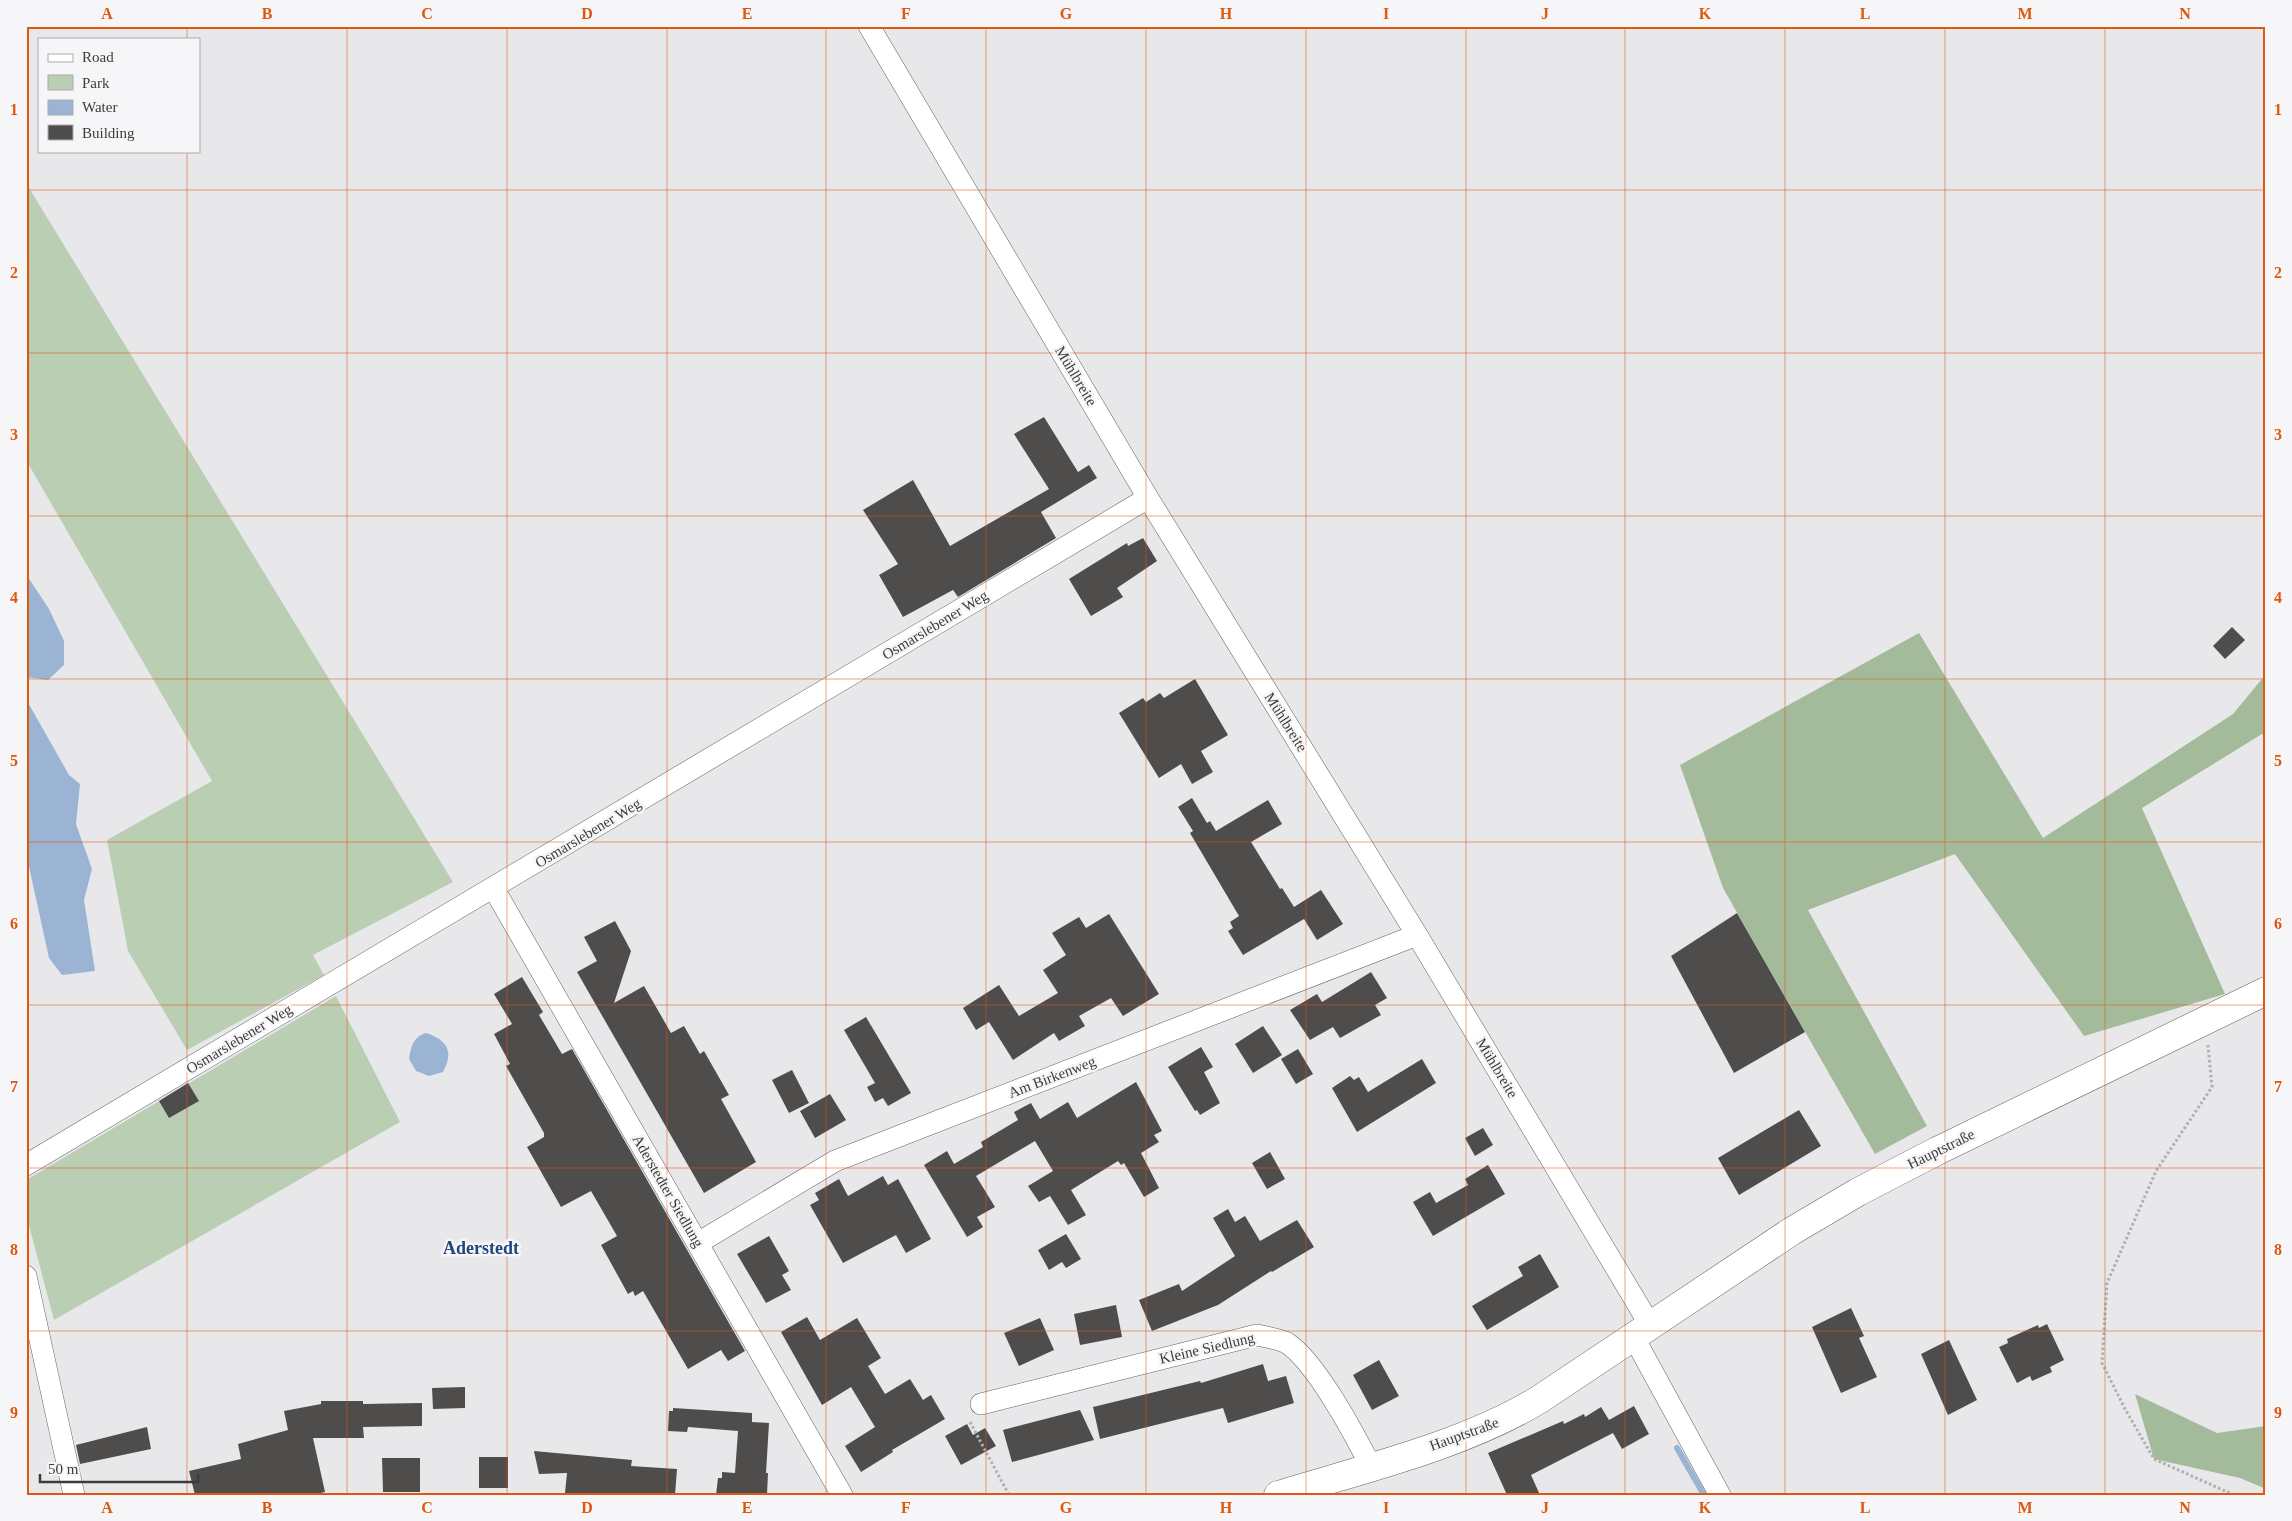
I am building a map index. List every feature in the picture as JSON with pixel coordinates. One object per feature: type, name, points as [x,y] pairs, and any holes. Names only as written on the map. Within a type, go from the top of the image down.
[{"type":"main road","name":"Hauptstraße","points":[[1278,1495],[1371,1467],[1498,1423],[1540,1399],[1792,1231],[1858,1192],[1937,1150],[2266,991]]},
{"type":"street","name":"Mühlbreite","points":[[869,26],[1148,498],[1418,935],[1642,1331]]},
{"type":"street","name":"Osmarslebener Weg","points":[[26,1165],[494,889],[1148,498]]},
{"type":"street","name":"Aderstedter Siedlung","points":[[494,889],[842,1495]]},
{"type":"street","name":"Am Birkenweg","points":[[698,1243],[835,1162],[1418,935]]},
{"type":"street","points":[[26,1276],[74,1495]]},
{"type":"street","points":[[1642,1331],[1720,1495]]},
{"type":"street","name":"Kleine Siedlung","points":[[981,1404],[1257,1335],[1286,1343],[1308,1364],[1354,1432],[1371,1467]]},
{"type":"path","points":[[2208,1040],[2212,1087],[2156,1170],[2107,1283],[2102,1363],[2124,1409],[2154,1459],[2234,1495]]},
{"type":"path","points":[[981,1404],[965,1413],[1009,1495]]},
{"type":"green space","points":[[26,183],[453,882],[313,955],[324,975],[187,1050],[128,951],[107,840],[212,781],[26,460]]},
{"type":"green space","points":[[1919,633],[2043,838],[2233,714],[2266,674],[2266,739],[2262,734],[2142,808],[2225,994],[2084,1036],[1955,854],[1808,910],[1927,1126],[1875,1154],[1723,888],[1680,765]]},
{"type":"green space","points":[[336,996],[400,1122],[54,1320],[26,1214],[26,1180]]},
{"type":"green space","points":[[2135,1394],[2217,1433],[2266,1426],[2266,1489],[2240,1478],[2154,1459]]},
{"type":"water","points":[[26,574],[49,609],[64,641],[64,665],[48,680],[26,677]]},
{"type":"water","points":[[26,699],[69,775],[80,784],[76,824],[92,869],[84,900],[95,971],[62,975],[49,958],[26,853]]},
{"type":"water","points":[[426,1033],[444,1043],[448,1053],[443,1072],[429,1076],[416,1071],[409,1059],[415,1040]]},
{"type":"building","points":[[1044,417],[1078,472],[1089,465],[1097,478],[1041,512],[1056,538],[958,597],[953,590],[903,617],[879,575],[898,564],[863,510],[913,480],[950,546],[1049,489],[1014,434]]},
{"type":"building","points":[[1143,538],[1157,561],[1117,588],[1123,597],[1091,616],[1069,579],[1127,543],[1128,546]]},
{"type":"building","points":[[2232,627],[2245,640],[2225,659],[2213,646]]},
{"type":"building","points":[[1195,679],[1228,735],[1201,751],[1213,772],[1192,784],[1181,764],[1159,778],[1119,713],[1143,698],[1146,702],[1160,693],[1164,698]]},
{"type":"building","points":[[1192,798],[1207,823],[1210,821],[1216,831],[1268,800],[1282,824],[1251,842],[1280,889],[1282,888],[1294,907],[1321,890],[1343,924],[1317,940],[1304,919],[1243,955],[1228,931],[1233,928],[1230,922],[1239,916],[1190,833],[1193,831],[1178,807]]},
{"type":"building","points":[[1737,913],[1805,1032],[1734,1073],[1671,956]]},
{"type":"building","points":[[1109,914],[1159,994],[1123,1016],[1111,998],[1079,1016],[1085,1026],[1059,1041],[1054,1033],[1013,1060],[989,1022],[976,1030],[963,1008],[999,985],[1019,1016],[1058,993],[1043,970],[1066,955],[1052,933],[1079,917],[1086,928]]},
{"type":"building","points":[[615,921],[631,951],[614,1003],[644,986],[671,1033],[684,1026],[700,1054],[704,1051],[729,1095],[721,1099],[756,1162],[704,1193],[577,972],[597,961],[584,937]]},
{"type":"building","points":[[1371,972],[1387,998],[1375,1005],[1381,1015],[1340,1038],[1333,1027],[1310,1040],[1290,1010],[1317,994],[1322,1002]]},
{"type":"building","points":[[522,977],[543,1012],[539,1015],[562,1054],[572,1049],[745,1351],[728,1361],[721,1350],[688,1369],[643,1291],[635,1296],[633,1291],[628,1294],[601,1245],[617,1236],[591,1191],[561,1207],[527,1147],[544,1137],[544,1133],[506,1066],[510,1064],[494,1034],[512,1024],[494,994]]},
{"type":"building","points":[[866,1017],[911,1093],[888,1106],[883,1098],[875,1102],[867,1087],[875,1083],[844,1030]]},
{"type":"building","points":[[1263,1026],[1282,1055],[1253,1073],[1235,1044]]},
{"type":"building","points":[[1201,1047],[1213,1067],[1204,1072],[1220,1103],[1200,1115],[1197,1110],[1195,1111],[1168,1067]]},
{"type":"building","points":[[1298,1049],[1313,1074],[1296,1084],[1281,1059]]},
{"type":"building","points":[[1422,1059],[1436,1083],[1357,1132],[1332,1088],[1350,1076],[1354,1080],[1359,1077],[1368,1092]]},
{"type":"building","points":[[792,1070],[809,1103],[789,1113],[772,1080]]},
{"type":"building","points":[[1136,1082],[1162,1131],[1154,1135],[1159,1142],[1141,1153],[1159,1188],[1144,1197],[1124,1163],[1121,1165],[1118,1161],[1071,1190],[1086,1215],[1068,1225],[1050,1196],[1039,1202],[1028,1186],[1053,1171],[1035,1141],[976,1176],[995,1207],[977,1217],[983,1227],[967,1237],[924,1165],[947,1151],[954,1164],[983,1147],[981,1142],[1018,1120],[1014,1112],[1031,1103],[1040,1119],[1068,1102],[1077,1118]]},
{"type":"building","points":[[188,1083],[199,1101],[169,1118],[159,1101]]},
{"type":"building","points":[[830,1094],[846,1120],[815,1138],[800,1111]]},
{"type":"building","points":[[1799,1110],[1821,1146],[1739,1195],[1718,1158]]},
{"type":"building","points":[[1483,1128],[1493,1145],[1475,1156],[1465,1138]]},
{"type":"building","points":[[1270,1152],[1285,1179],[1267,1189],[1252,1163]]},
{"type":"building","points":[[1488,1165],[1505,1194],[1433,1236],[1413,1202],[1430,1192],[1436,1203],[1468,1185],[1465,1179]]},
{"type":"building","points":[[883,1176],[888,1185],[898,1179],[931,1239],[906,1253],[896,1235],[843,1263],[810,1205],[819,1200],[815,1193],[839,1179],[848,1196]]},
{"type":"building","points":[[1228,1209],[1235,1222],[1245,1216],[1260,1241],[1297,1220],[1314,1247],[1271,1271],[1218,1305],[1152,1331],[1139,1300],[1179,1284],[1182,1291],[1235,1256],[1213,1218]]},
{"type":"building","points":[[1066,1234],[1081,1259],[1066,1268],[1062,1262],[1049,1270],[1038,1250]]},
{"type":"building","points":[[769,1236],[789,1271],[782,1275],[791,1290],[766,1303],[737,1254]]},
{"type":"building","points":[[1540,1254],[1559,1287],[1487,1330],[1472,1306],[1523,1276],[1518,1267]]},
{"type":"building","points":[[1116,1305],[1122,1337],[1080,1345],[1074,1314]]},
{"type":"building","points":[[1851,1308],[1864,1336],[1859,1338],[1877,1377],[1841,1393],[1812,1327]]},
{"type":"building","points":[[807,1317],[820,1340],[857,1318],[881,1358],[868,1366],[885,1394],[910,1379],[923,1400],[931,1395],[945,1419],[892,1450],[893,1452],[861,1472],[845,1446],[875,1427],[851,1387],[822,1405],[781,1332]]},
{"type":"building","points":[[1040,1318],[1054,1350],[1019,1366],[1004,1333]]},
{"type":"building","points":[[2047,1324],[2064,1360],[2050,1367],[2052,1372],[2032,1381],[2030,1376],[2017,1383],[1999,1347],[2008,1343],[2007,1339],[2038,1325],[2039,1328]]},
{"type":"building","points":[[1949,1340],[1977,1400],[1948,1415],[1921,1354]]},
{"type":"building","points":[[1379,1360],[1399,1396],[1372,1410],[1353,1375]]},
{"type":"building","points":[[1263,1364],[1268,1381],[1286,1376],[1294,1403],[1228,1423],[1223,1408],[1100,1439],[1093,1407],[1200,1381],[1201,1383]]},
{"type":"building","points":[[465,1387],[465,1408],[433,1409],[432,1388]]},
{"type":"building","points":[[321,1401],[363,1401],[363,1404],[422,1403],[422,1426],[363,1427],[364,1438],[313,1438],[325,1492],[312,1495],[195,1495],[189,1471],[241,1459],[238,1444],[288,1430],[284,1411],[321,1404]]},
{"type":"building","points":[[1634,1406],[1649,1434],[1622,1449],[1613,1433],[1531,1475],[1540,1495],[1507,1495],[1488,1453],[1563,1421],[1564,1424],[1584,1414],[1585,1417],[1601,1407],[1609,1420]]},
{"type":"building","points":[[673,1408],[752,1413],[752,1422],[769,1423],[766,1473],[768,1473],[767,1495],[716,1495],[718,1478],[722,1478],[722,1472],[735,1473],[738,1431],[688,1427],[687,1432],[668,1431],[669,1411],[673,1411]]},
{"type":"building","points":[[1080,1410],[1094,1440],[1012,1462],[1003,1430]]},
{"type":"building","points":[[967,1424],[973,1435],[985,1428],[996,1446],[961,1465],[945,1436]]},
{"type":"building","points":[[147,1427],[151,1449],[80,1464],[76,1445]]},
{"type":"building","points":[[534,1451],[632,1460],[631,1466],[677,1469],[675,1495],[565,1493],[567,1473],[539,1474]]},
{"type":"building","points":[[479,1457],[508,1457],[508,1488],[479,1488]]},
{"type":"building","points":[[382,1458],[420,1458],[420,1492],[383,1492]]},
{"type":"waterway","points":[[1677,1448],[1704,1495]]},
{"type":"district","name":"Aderstedt","points":[[481,1248]]}]
